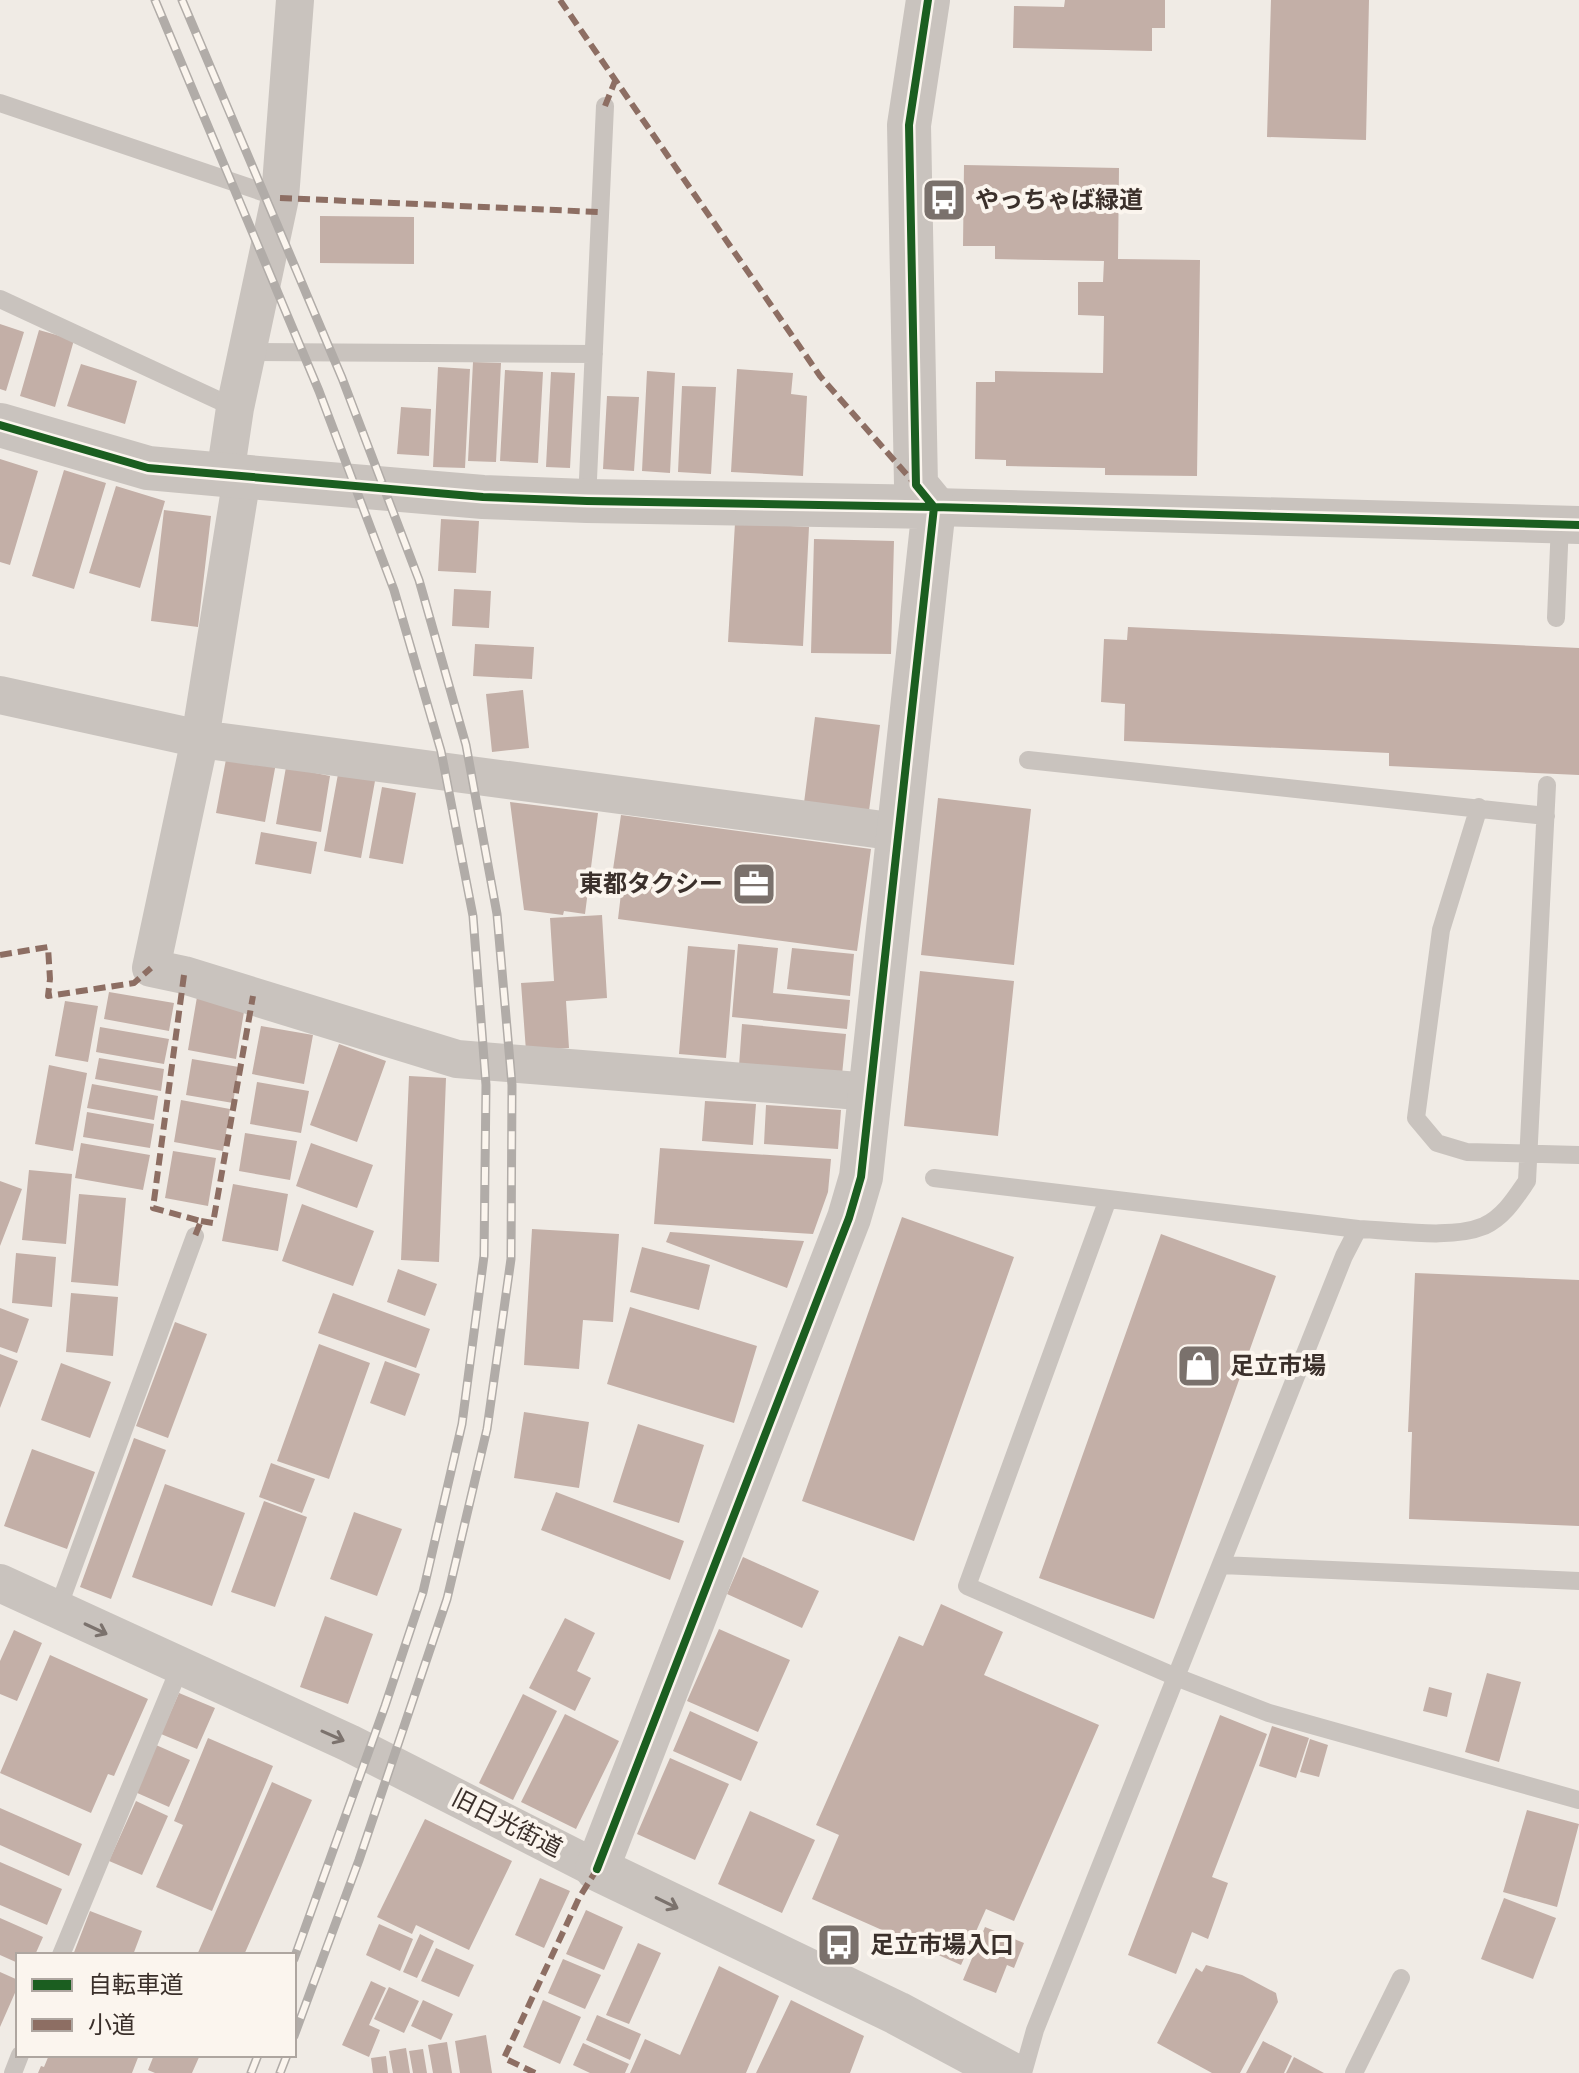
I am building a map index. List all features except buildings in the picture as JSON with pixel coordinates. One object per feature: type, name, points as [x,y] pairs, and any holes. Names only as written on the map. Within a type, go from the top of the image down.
[{"type":"street","points":[[295,0],[280,198],[235,408],[233,476],[200,739],[151,968],[184,975],[457,1059],[871,1092]]},
{"type":"street","points":[[597,1869],[849,1218],[861,1177],[934,507],[916,485],[909,125],[928,0]]},
{"type":"street","points":[[0,425],[148,468],[483,497],[1569,524]]},
{"type":"street","points":[[0,695],[200,739],[898,832]]},
{"type":"street","name":"旧日光街道","points":[[0,1583],[349,1743],[597,1869],[910,2020],[1009,2073]]},
{"type":"lane","points":[[0,103],[280,198]]},
{"type":"lane","points":[[587,501],[605,106]]},
{"type":"lane","points":[[0,299],[235,408]]},
{"type":"lane","points":[[246,352],[594,354]]},
{"type":"lane","points":[[1556,618],[1569,524]]},
{"type":"lane","points":[[1028,760],[1546,816]]},
{"type":"lane","points":[[934,1178],[1358,1229],[1457,1233],[1486,1225],[1508,1208],[1527,1181],[1547,785]]},
{"type":"lane","points":[[1479,807],[1441,930],[1416,1118],[1437,1143],[1467,1152],[1579,1155]]},
{"type":"lane","points":[[1108,1199],[967,1586],[1176,1677],[1269,1713],[1579,1800]]},
{"type":"lane","points":[[1023,2073],[1035,2030],[1344,1256],[1358,1229]]},
{"type":"lane","points":[[57,1611],[195,1236]]},
{"type":"lane","points":[[1221,1565],[1579,1581]]},
{"type":"lane","points":[[62,1953],[180,1667]]},
{"type":"lane","points":[[1354,2073],[1401,1978]]},
{"type":"railway","points":[[155,0],[319,391],[394,590],[441,751],[473,916],[486,1085],[484,1256],[462,1424],[423,1592],[296,1953]]},
{"type":"railway","points":[[182,0],[342,378],[419,580],[466,745],[497,914],[512,1085],[511,1259],[487,1429],[447,1599],[359,1860],[296,2031]]},
{"type":"railway","points":[[251,2073],[257,2057]]},
{"type":"railway","points":[[280,2073],[286,2057]]},
{"type":"marked path","points":[[560,0],[820,376],[916,485]]},
{"type":"marked path","points":[[605,106],[615,81]]},
{"type":"marked path","points":[[280,198],[599,212]]},
{"type":"marked path","points":[[0,955],[48,947],[48,996],[134,983],[151,968]]},
{"type":"marked path","points":[[184,975],[153,1208],[201,1221],[195,1236]]},
{"type":"marked path","points":[[201,1221],[213,1223],[253,996]]},
{"type":"marked path","points":[[535,2073],[504,2058],[579,1898],[597,1869]]},
{"type":"cycle path","points":[[597,1869],[849,1218],[861,1177],[934,507],[916,485],[909,125],[928,0]]},
{"type":"cycle path","points":[[0,425],[148,468],[483,497],[1579,525]]},
{"type":"place","name":"やっちゃば緑道","points":[[944,200]]},
{"type":"place","name":"東都タクシー","points":[[754,884]]},
{"type":"place","name":"足立市場","points":[[1199,1366]]},
{"type":"place","name":"足立市場入口","points":[[839,1945]]}]
